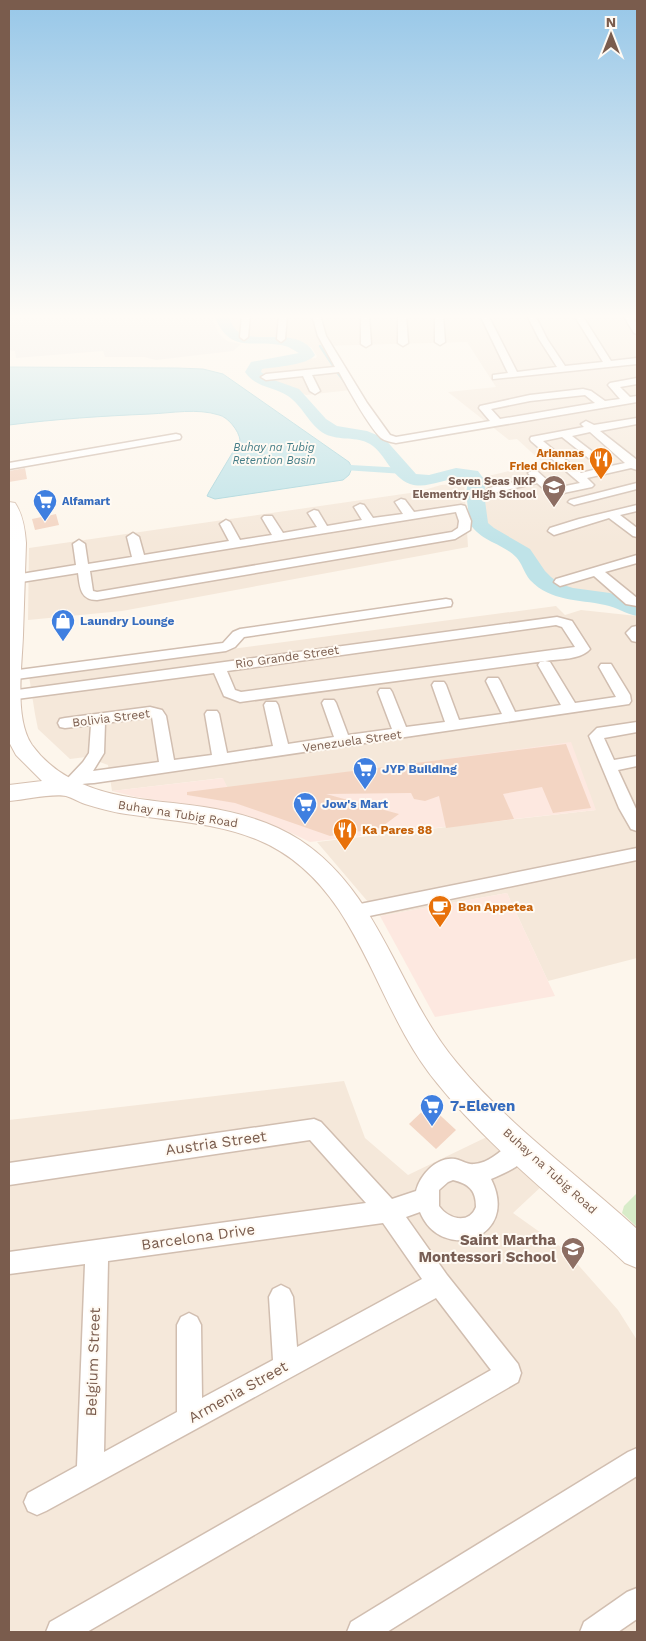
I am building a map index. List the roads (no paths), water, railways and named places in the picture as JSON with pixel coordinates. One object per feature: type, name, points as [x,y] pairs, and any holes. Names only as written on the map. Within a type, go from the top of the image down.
[{"type":"main road","name":"Buhay na Tubig Road","points":[[9,507],[16,525],[10,683],[16,734],[22,748],[37,764],[72,782],[99,800],[131,807],[212,817],[264,831],[292,847],[316,865],[339,889],[355,912],[410,1020],[449,1076],[521,1148],[637,1251]]},
{"type":"main road","points":[[9,793],[72,782]]},
{"type":"street","points":[[355,392],[386,437],[396,440],[632,399]]},
{"type":"street","points":[[523,392],[530,398]]},
{"type":"street","points":[[622,392],[632,399]]},
{"type":"street","points":[[493,424],[484,408],[505,402],[557,394],[588,393],[602,404]]},
{"type":"street","points":[[495,394],[505,402]]},
{"type":"street","points":[[568,410],[636,464]]},
{"type":"street","points":[[493,490],[536,476],[554,492],[588,485],[535,439],[637,421]]},
{"type":"street","points":[[622,424],[637,435]]},
{"type":"street","points":[[564,434],[608,469]]},
{"type":"street","points":[[9,466],[176,437]]},
{"type":"street","points":[[579,477],[636,464]]},
{"type":"street","points":[[574,502],[637,486]]},
{"type":"street","points":[[400,502],[411,516]]},
{"type":"street","points":[[360,507],[370,523]]},
{"type":"street","points":[[13,583],[84,568],[461,508],[465,522],[464,530],[455,535],[97,596],[91,596],[87,592],[84,568],[80,544]]},
{"type":"street","points":[[554,531],[637,508]]},
{"type":"street","points":[[314,513],[324,530]]},
{"type":"street","points":[[611,514],[637,533]]},
{"type":"street","points":[[268,518],[279,537]]},
{"type":"street","points":[[226,524],[236,544]]},
{"type":"street","points":[[133,537],[139,559]]},
{"type":"street","points":[[560,582],[596,571],[635,563]]},
{"type":"street","points":[[596,571],[632,601],[637,602]]},
{"type":"street","points":[[10,683],[226,647],[232,644],[235,637],[240,633],[446,603]]},
{"type":"street","name":"Rio Grande Street","points":[[10,683],[218,666],[557,621],[567,624],[583,649],[582,651],[240,697],[229,693],[218,666]]},
{"type":"street","points":[[637,630],[634,633],[637,638]]},
{"type":"street","points":[[545,665],[571,709]]},
{"type":"street","name":"Venezuela Street","points":[[72,782],[94,777],[624,701],[623,695],[606,667]]},
{"type":"street","points":[[493,681],[511,718]]},
{"type":"street","points":[[439,685],[454,726]]},
{"type":"street","points":[[385,692],[401,734]]},
{"type":"street","points":[[329,703],[343,742]]},
{"type":"street","points":[[271,705],[282,750]]},
{"type":"street","name":"Bolivia Street","points":[[65,723],[150,712],[156,713],[159,716],[167,767]]},
{"type":"street","points":[[212,714],[221,759]]},
{"type":"street","points":[[72,782],[97,754],[98,719]]},
{"type":"street","points":[[637,727],[598,733],[596,739],[608,766],[632,807],[637,825]]},
{"type":"street","points":[[608,766],[637,761]]},
{"type":"street","points":[[355,912],[637,854]]},
{"type":"street","name":"Austria Street","points":[[9,1174],[314,1129],[388,1211]]},
{"type":"street","points":[[474,1175],[506,1162],[521,1148]]},
{"type":"street","points":[[453,1169],[464,1170],[474,1175],[487,1192],[488,1212],[482,1221],[474,1227],[459,1230],[444,1226],[432,1214],[427,1199],[429,1185],[435,1177],[443,1171],[453,1169]]},
{"type":"street","name":"Barcelona Drive","points":[[9,1264],[388,1211],[427,1199]]},
{"type":"street","points":[[60,1632],[509,1373],[439,1283],[388,1211]]},
{"type":"street","name":"Belgium Street","points":[[90,1473],[97,1251]]},
{"type":"street","name":"Armenia Street","points":[[37,1502],[439,1283]]},
{"type":"street","points":[[281,1297],[286,1366]]},
{"type":"street","points":[[189,1325],[190,1418]]},
{"type":"street","points":[[361,1632],[637,1461]]},
{"type":"street","points":[[594,1632],[637,1602]]},
{"type":"water","name":"Buhay na Tubig Retention Basin","points":[[9,392],[248,392],[349,462],[352,468],[349,475],[343,480],[215,499],[207,496],[240,440],[229,421],[222,416],[211,413],[184,411],[9,425]]},
{"type":"waterway","points":[[292,392],[325,426],[336,432],[372,438],[384,447],[404,473],[416,480],[429,480],[456,473],[472,475],[477,482],[475,493],[479,524],[487,532],[523,553],[537,575],[553,588],[569,594],[610,599],[637,610]]},
{"type":"waterway","points":[[333,467],[404,471]]},
{"type":"place","name":"Ariannas Fried Chicken","points":[[601,480]]},
{"type":"place","name":"Seven Seas NKP Elementry High School","points":[[554,508]]},
{"type":"place","name":"Alfamart","points":[[45,522]]},
{"type":"place","name":"Laundry Lounge","points":[[63,642]]},
{"type":"place","name":"JYP Building","points":[[365,790]]},
{"type":"place","name":"Jow's Mart","points":[[305,825]]},
{"type":"place","name":"Ka Pares 88","points":[[345,851]]},
{"type":"place","name":"Bon Appetea","points":[[440,928]]},
{"type":"place","name":"7-Eleven","points":[[432,1127]]},
{"type":"place","name":"Saint Martha Montessori School","points":[[573,1270]]}]
